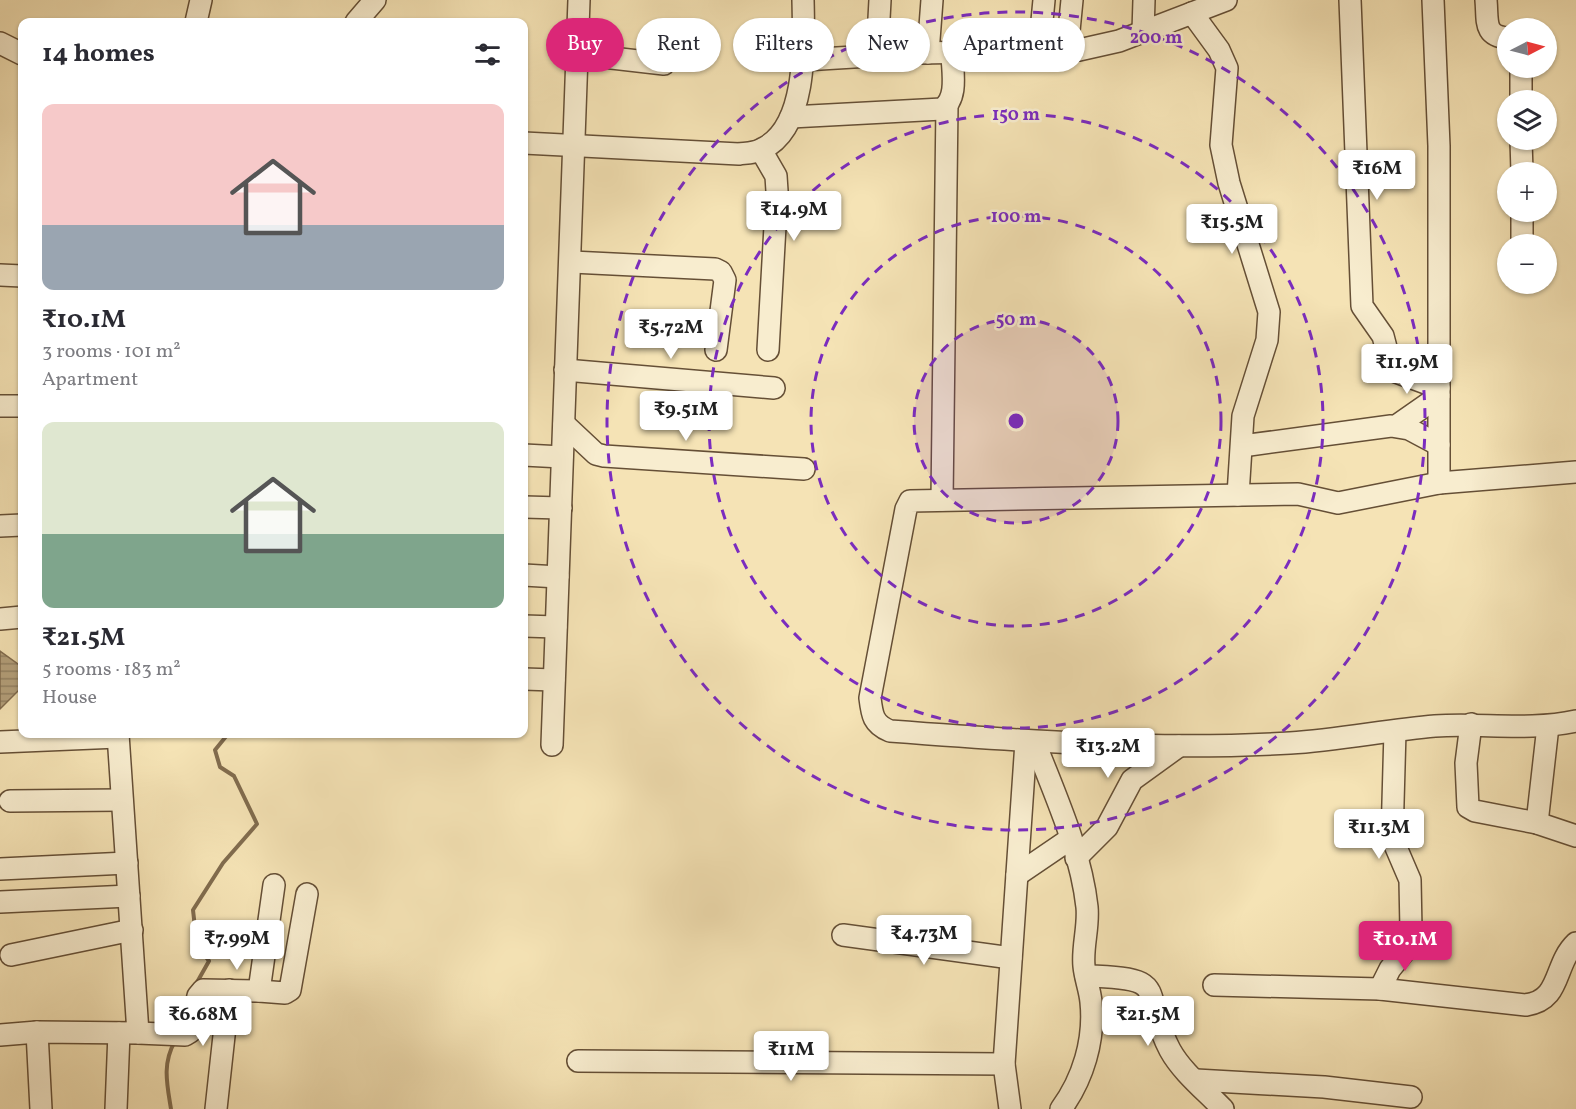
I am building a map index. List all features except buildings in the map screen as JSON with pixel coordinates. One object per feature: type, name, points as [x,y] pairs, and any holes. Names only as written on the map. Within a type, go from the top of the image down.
[{"type":"street","points":[[197,18],[201,0]]},
{"type":"street","points":[[359,18],[375,0]]},
{"type":"street","points":[[578,18],[579,0]]},
{"type":"street","points":[[804,0],[804,18]]},
{"type":"street","points":[[879,18],[880,0]]},
{"type":"street","points":[[930,21],[932,0]]},
{"type":"street","points":[[1043,18],[1044,0]]},
{"type":"street","points":[[1070,18],[1072,0]]},
{"type":"street","points":[[1143,32],[1144,0]]},
{"type":"street","points":[[1085,48],[1119,41],[1226,0]]},
{"type":"street","points":[[1350,0],[1362,306],[1383,336],[1389,363],[1396,372],[1439,392]]},
{"type":"street","points":[[1432,0],[1438,146],[1439,483]]},
{"type":"street","points":[[1486,0],[1490,32],[1497,36]]},
{"type":"street","points":[[1192,13],[1220,50],[1227,68],[1221,144],[1229,183],[1269,312],[1267,340],[1246,399],[1238,495]]},
{"type":"street","points":[[0,43],[18,52]]},
{"type":"street","points":[[552,745],[565,370],[572,262],[572,147],[576,72]]},
{"type":"street","points":[[528,143],[739,154],[761,150],[779,137],[791,117],[801,72]]},
{"type":"street","points":[[942,500],[947,105],[953,93],[952,72]]},
{"type":"street","points":[[791,117],[931,110],[947,105]]},
{"type":"street","points":[[761,150],[776,176],[777,191],[768,350]]},
{"type":"street","points":[[572,262],[715,269],[721,272],[724,280],[716,350]]},
{"type":"street","points":[[0,274],[18,276]]},
{"type":"street","points":[[565,370],[774,388]]},
{"type":"street","points":[[1396,426],[1439,392]]},
{"type":"street","points":[[0,406],[18,406]]},
{"type":"street","points":[[564,424],[596,454],[604,456],[804,469]]},
{"type":"street","points":[[1242,446],[1396,426],[1409,429],[1439,445]]},
{"type":"street","points":[[528,455],[562,457]]},
{"type":"street","points":[[1576,472],[1439,483],[1338,503],[1298,494],[910,501],[906,509],[870,698],[872,716],[879,726],[890,731],[1031,742],[1179,746],[1293,743],[1471,724],[1548,726],[1576,721]]},
{"type":"street","points":[[528,507],[561,508]]},
{"type":"street","points":[[0,526],[18,525]]},
{"type":"street","points":[[528,574],[558,577]]},
{"type":"street","points":[[0,619],[18,617]]},
{"type":"street","points":[[528,626],[556,627]]},
{"type":"street","points":[[528,679],[554,680]]},
{"type":"street","points":[[1471,724],[1466,763],[1468,807],[1475,811],[1537,823],[1576,836]]},
{"type":"street","points":[[1537,823],[1548,726]]},
{"type":"street","points":[[1380,989],[1390,969],[1408,947],[1411,930],[1409,874],[1392,838],[1395,731]]},
{"type":"street","points":[[0,742],[67,738]]},
{"type":"street","points":[[116,1109],[128,1033],[132,930],[118,738]]},
{"type":"street","points":[[1031,742],[1073,848],[1087,909],[1084,964],[1092,1005],[1088,1044],[1083,1071],[1074,1091],[1061,1109]]},
{"type":"street","points":[[1010,1109],[1004,1064],[1017,875],[1031,742]]},
{"type":"street","points":[[1017,875],[1073,848],[1107,827],[1132,780],[1179,746]]},
{"type":"street","points":[[10,801],[122,800]]},
{"type":"street","points":[[0,869],[127,862]]},
{"type":"street","points":[[259,991],[274,885]]},
{"type":"street","points":[[0,1035],[37,1032],[177,1034],[190,1032],[198,996],[203,990],[285,993],[290,990],[307,894]]},
{"type":"street","points":[[0,902],[129,896]]},
{"type":"street","points":[[11,955],[132,930]]},
{"type":"street","points":[[843,935],[1011,958]]},
{"type":"street","points":[[1214,985],[1380,989],[1526,1005],[1537,1003],[1549,996],[1563,958],[1576,943]]},
{"type":"street","points":[[1086,976],[1124,977],[1143,984],[1155,1001],[1170,1049],[1224,1109]]},
{"type":"street","points":[[216,1109],[229,990]]},
{"type":"street","points":[[37,1032],[40,1109]]},
{"type":"street","points":[[578,1061],[1004,1064]]},
{"type":"street","points":[[1196,1080],[1332,1087],[1411,1097]]},
{"type":"shaded area","points":[[0,651],[18,664],[18,691],[0,709]]},
{"type":"waterway","points":[[196,984],[209,961],[197,945],[193,910],[223,863],[257,824],[234,776],[220,767],[215,750],[225,738]]},
{"type":"waterway","points":[[171,1109],[167,1066],[175,1041]]}]
